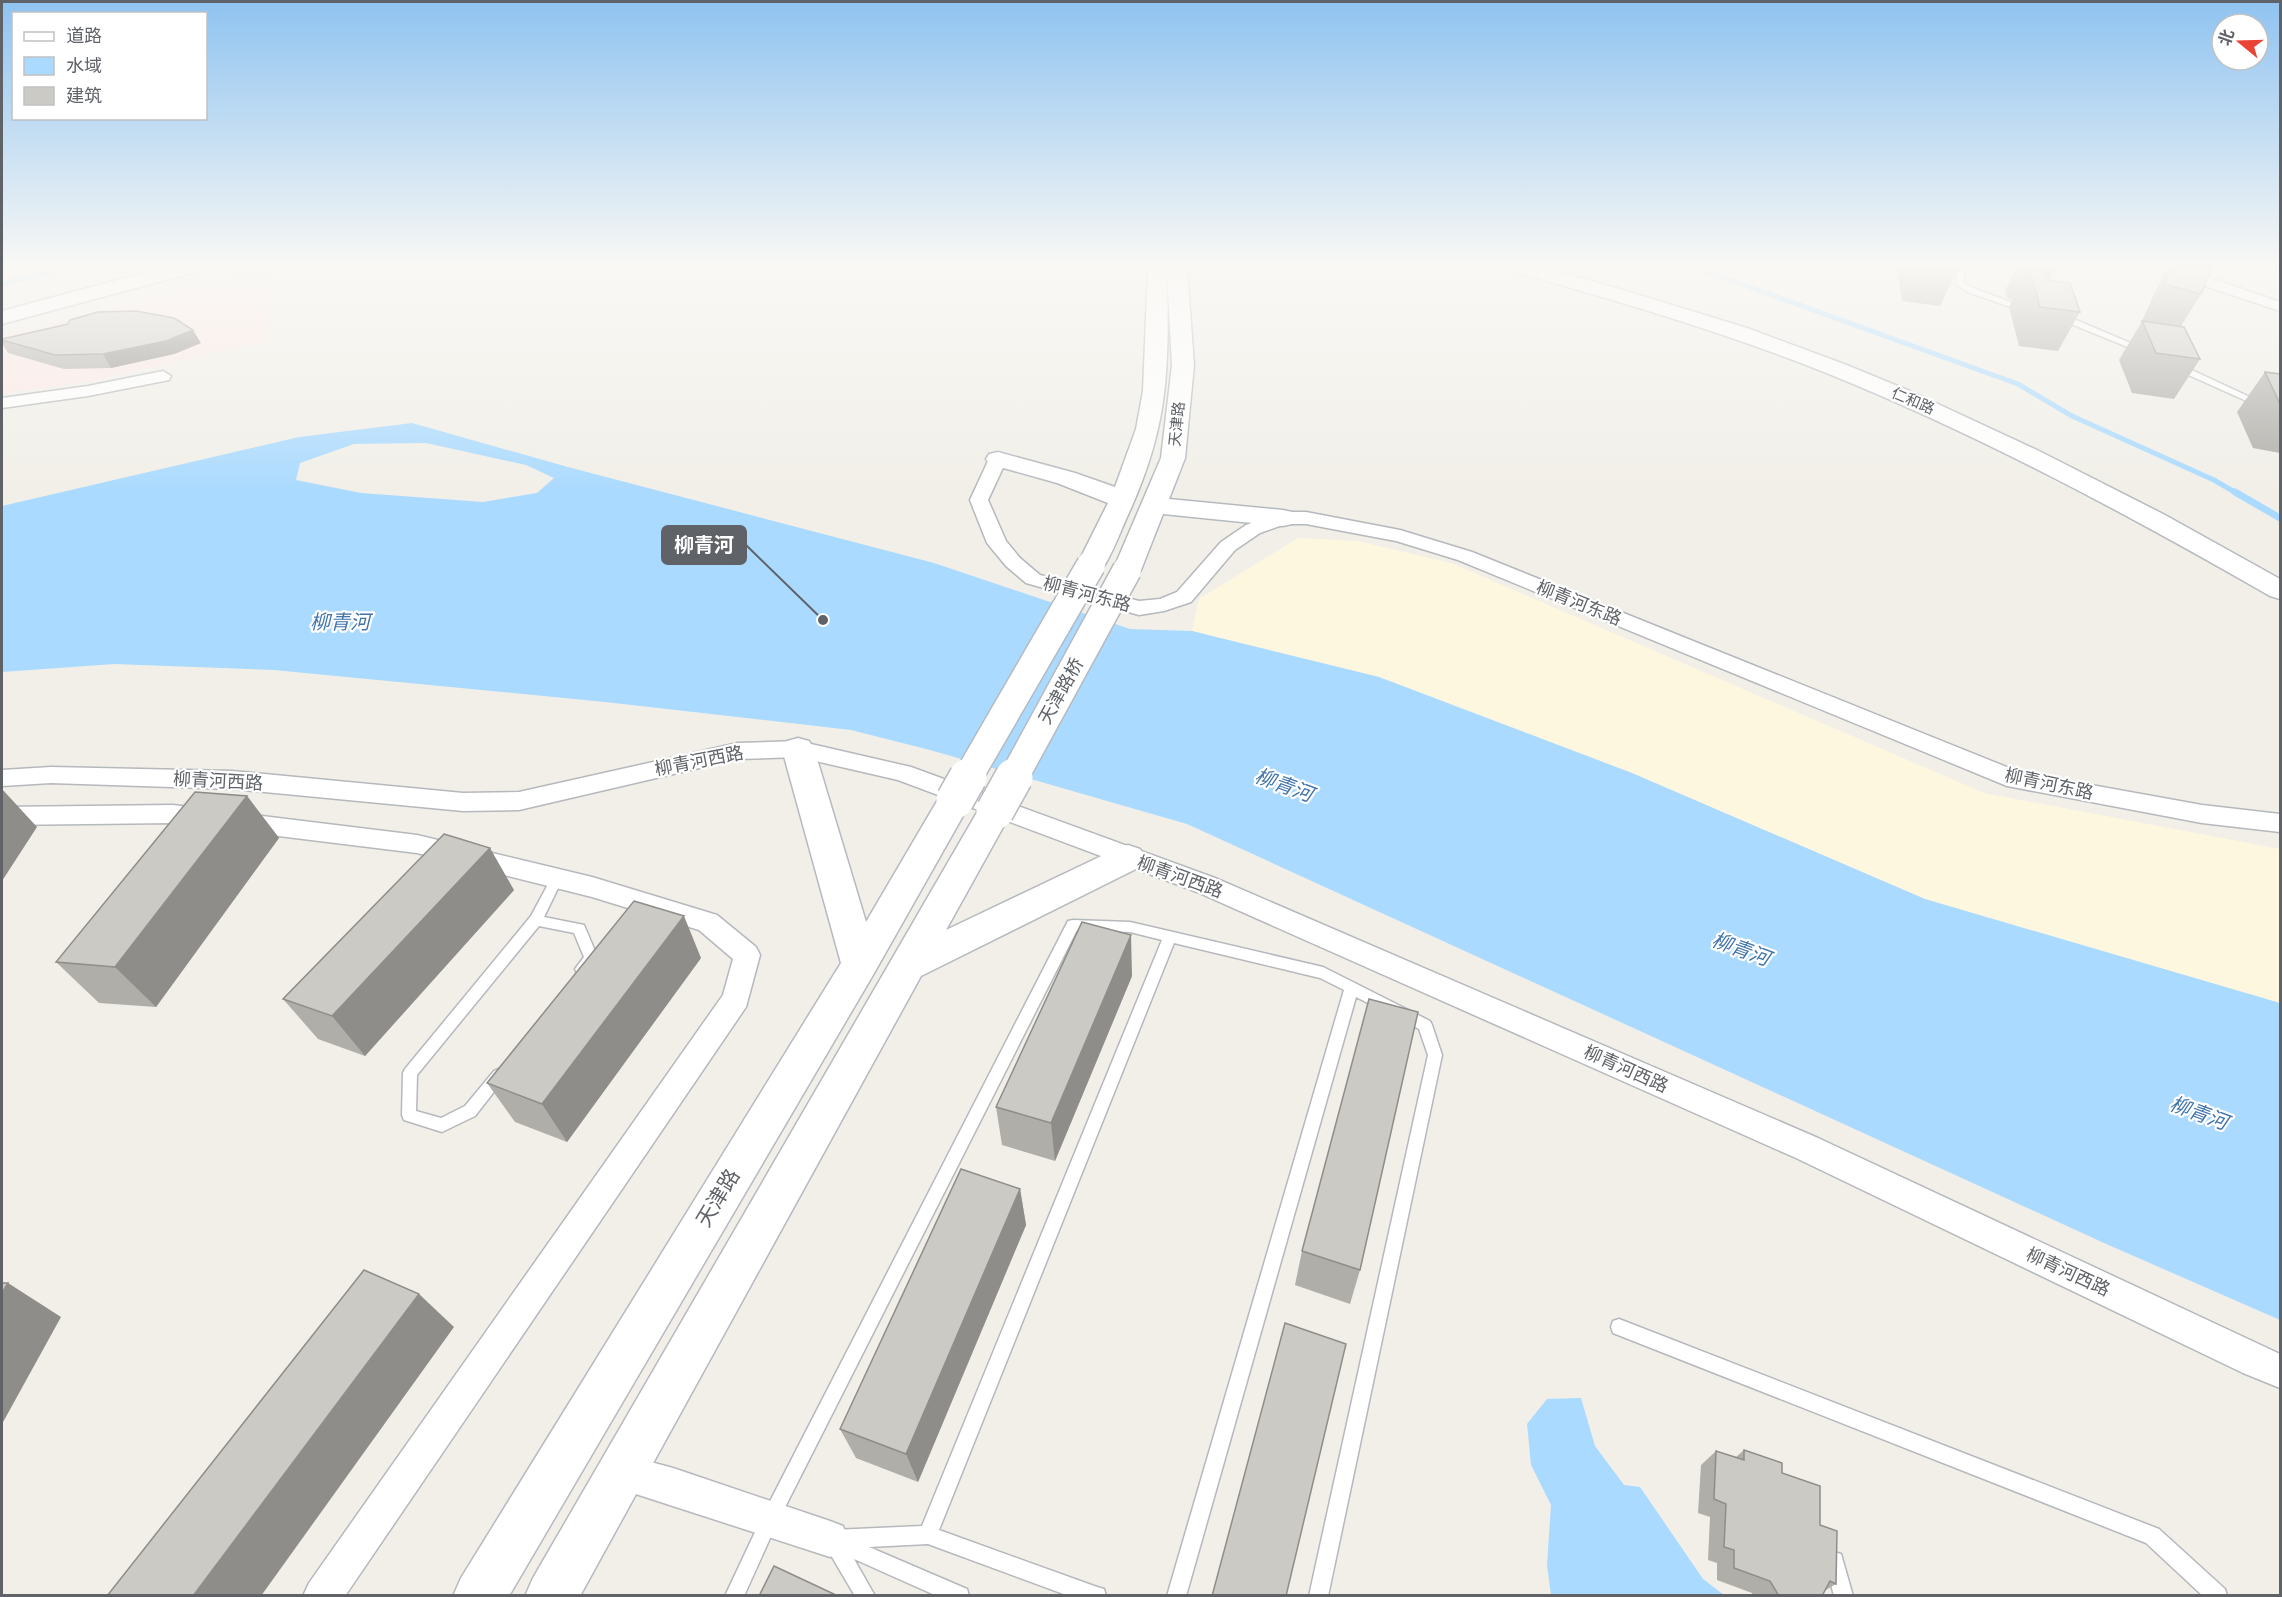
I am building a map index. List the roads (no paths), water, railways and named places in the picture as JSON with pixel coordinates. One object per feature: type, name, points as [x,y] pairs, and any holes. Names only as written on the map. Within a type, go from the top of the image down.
[{"type":"main road","name":"天津路","points":[[1091,566],[1138,464],[1152,408],[1156,343]]},
{"type":"main road","name":"天津路","points":[[1127,570],[1173,458],[1183,365],[1182,343]]},
{"type":"main road","name":"仁和路","points":[[1766,343],[1915,402],[2098,489],[2280,590]]},
{"type":"main road","name":"仁和路","points":[[1776,343],[1921,399],[2105,486],[2280,582]]},
{"type":"main road","points":[[998,459],[1066,478],[1122,499]]},
{"type":"main road","points":[[1154,505],[1283,518]]},
{"type":"main road","name":"天津路桥","points":[[955,800],[1091,566]]},
{"type":"main road","name":"天津路桥","points":[[908,965],[1127,570]]},
{"type":"main road","points":[[798,749],[860,964]]},
{"type":"main road","name":"天津路","points":[[479,1596],[860,964],[955,800]]},
{"type":"main road","points":[[551,1596],[908,965],[1128,858]]},
{"type":"street","points":[[2,403],[88,391],[163,376]]},
{"type":"street","name":"柳青河东路","points":[[998,459],[979,500],[997,543],[1013,562],[1033,579],[1139,608],[1164,605],[1184,597],[1228,546],[1253,529],[1283,518],[1306,518],[1344,525],[1400,537],[1466,556],[2015,780],[2202,813],[2280,823]]},
{"type":"street","name":"柳青河西路","points":[[2,778],[51,775],[232,780],[463,802],[519,801],[738,751],[798,749],[903,773],[1216,889],[1806,1148],[2280,1371]]},
{"type":"street","points":[[2,816],[173,814],[204,823],[417,844],[557,878],[708,922],[747,955],[736,999],[322,1596]]},
{"type":"street","points":[[621,1472],[673,1486],[830,1539]]},
{"type":"lane","points":[[2123,343],[2154,355]]},
{"type":"lane","points":[[2174,365],[2280,414]]},
{"type":"lane","points":[[505,1066],[470,1111],[442,1125],[409,1116],[410,1073],[536,920],[557,878]]},
{"type":"lane","points":[[536,920],[579,929],[591,958],[576,976]]},
{"type":"lane","points":[[734,1596],[770,1519],[1073,925],[1130,927],[1323,973],[1425,1025],[1435,1055],[1318,1596]]},
{"type":"lane","points":[[928,1534],[1169,938]]},
{"type":"lane","points":[[1176,1596],[1352,988]]},
{"type":"lane","points":[[1619,1327],[2152,1536],[2218,1596]]},
{"type":"lane","points":[[830,1539],[928,1534],[1097,1596]]},
{"type":"lane","points":[[830,1539],[866,1596]]},
{"type":"lane","points":[[830,1539],[960,1596]]},
{"type":"lane","points":[[1834,1561],[1844,1596]]},
{"type":"water","points":[[412,423],[568,467],[934,563],[1130,629],[1192,631],[1379,677],[1632,773],[1925,899],[2280,1003],[2280,1320],[2104,1243],[1187,824],[930,750],[851,730],[605,702],[274,670],[114,664],[2,672],[2,506],[299,437]],"holes":[[[426,443],[526,465],[554,478],[537,493],[483,502],[361,493],[296,480],[300,463],[354,444]]]},
{"type":"water","points":[[1581,1398],[1595,1446],[1624,1485],[1640,1487],[1703,1579],[1724,1595],[1551,1595],[1547,1565],[1551,1505],[1531,1465],[1527,1424],[1547,1399]]},
{"type":"waterway","points":[[1903,343],[2018,384],[2072,416],[2214,480],[2238,494]]},
{"type":"waterway","points":[[2235,492],[2280,518]]},
{"type":"place","name":"柳青河","points":[[823,620]]}]
